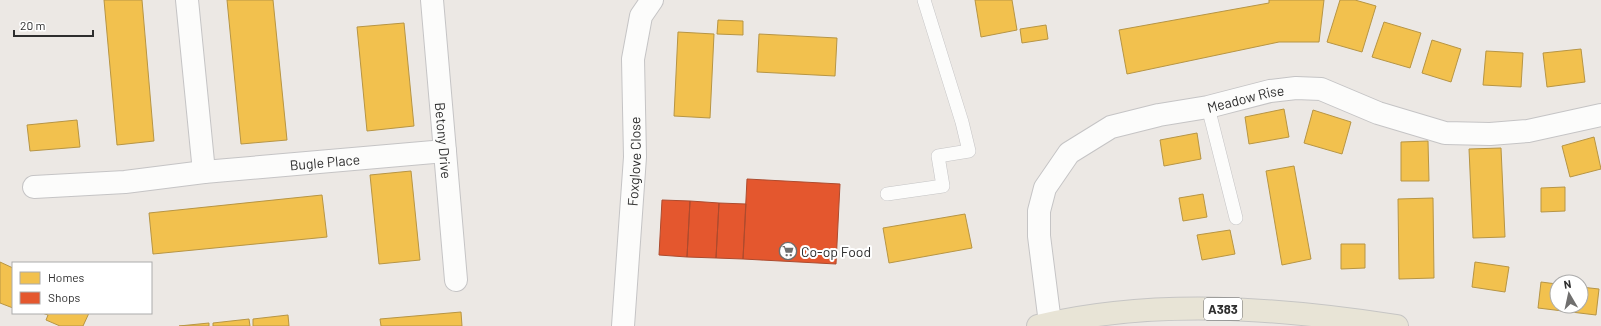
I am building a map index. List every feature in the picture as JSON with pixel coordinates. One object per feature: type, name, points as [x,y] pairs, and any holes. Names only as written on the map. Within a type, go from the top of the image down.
[{"type":"main road","name":"A383","points":[[1044,325],[1108,314],[1154,310],[1223,309],[1301,313],[1396,326]]},
{"type":"street","points":[[187,0],[204,172]]},
{"type":"street","name":"Betony Drive","points":[[432,0],[456,280]]},
{"type":"street","name":"Foxglove Close","points":[[623,326],[635,156],[633,59],[641,16],[652,0]]},
{"type":"street","name":"Meadow Rise","points":[[1044,325],[1039,211],[1045,188],[1069,153],[1111,127],[1159,115],[1208,107],[1270,91],[1296,88],[1322,89],[1378,113],[1445,133],[1490,134],[1528,130],[1601,115]]},
{"type":"street","name":"Bugle Place","points":[[34,186],[125,182],[204,172],[445,151]]},
{"type":"lane","points":[[887,194],[943,186],[938,156],[969,151],[962,122],[937,48],[924,0]]},
{"type":"lane","points":[[1208,107],[1236,218]]},
{"type":"building: Homes","points":[[104,0],[142,0],[154,141],[117,145]]},
{"type":"building: Homes","points":[[227,0],[273,0],[287,140],[241,144]]},
{"type":"building: Homes","points":[[975,0],[1012,0],[1017,30],[981,37]]},
{"type":"building: Homes","points":[[1269,0],[1324,0],[1319,42],[1279,42],[1127,74],[1119,30],[1269,3]]},
{"type":"building: Homes","points":[[1340,0],[1355,0],[1376,6],[1362,52],[1327,42]]},
{"type":"building: Homes","points":[[718,20],[743,21],[743,35],[717,34]]},
{"type":"building: Homes","points":[[1384,22],[1421,33],[1410,68],[1372,57]]},
{"type":"building: Homes","points":[[404,23],[414,126],[367,131],[357,27]]},
{"type":"building: Homes","points":[[1046,25],[1048,39],[1022,43],[1020,29]]},
{"type":"building: Homes","points":[[678,32],[714,34],[710,118],[674,116]]},
{"type":"building: Homes","points":[[759,34],[837,38],[835,76],[757,72]]},
{"type":"building: Homes","points":[[1432,40],[1461,49],[1451,82],[1422,73]]},
{"type":"building: Homes","points":[[1581,49],[1585,82],[1547,87],[1543,53]]},
{"type":"building: Homes","points":[[1486,51],[1523,53],[1521,87],[1483,85]]},
{"type":"building: Homes","points":[[1284,109],[1289,137],[1249,144],[1245,117]]},
{"type":"building: Homes","points":[[1313,110],[1351,122],[1342,154],[1304,143]]},
{"type":"building: Homes","points":[[77,120],[80,147],[30,151],[27,125]]},
{"type":"building: Homes","points":[[1197,133],[1201,159],[1164,166],[1160,140]]},
{"type":"building: Homes","points":[[1594,137],[1601,169],[1570,177],[1562,146]]},
{"type":"building: Homes","points":[[1428,141],[1429,181],[1401,181],[1401,142]]},
{"type":"building: Homes","points":[[1501,148],[1505,237],[1473,238],[1469,149]]},
{"type":"building: Homes","points":[[1294,166],[1311,259],[1282,265],[1266,171]]},
{"type":"building: Homes","points":[[411,171],[420,260],[379,264],[370,175]]},
{"type":"building: Homes","points":[[1565,187],[1565,211],[1541,212],[1541,188]]},
{"type":"building: Homes","points":[[1203,194],[1207,217],[1183,221],[1179,198]]},
{"type":"building: Homes","points":[[322,195],[327,237],[153,254],[149,213]]},
{"type":"building: Homes","points":[[1433,198],[1434,278],[1399,279],[1398,199]]},
{"type":"building: Homes","points":[[965,214],[972,248],[889,263],[883,228]]},
{"type":"building: Homes","points":[[1230,230],[1235,254],[1202,260],[1197,235]]},
{"type":"building: Homes","points":[[1341,244],[1365,244],[1365,268],[1341,269]]},
{"type":"building: Homes","points":[[0,262],[12,268],[12,308],[0,303]]},
{"type":"building: Homes","points":[[1475,262],[1509,267],[1505,292],[1472,287]]},
{"type":"building: Homes","points":[[1541,282],[1549,283],[1549,309],[1538,308]]},
{"type":"building: Homes","points":[[1589,288],[1599,289],[1596,315],[1588,314],[1589,314]]},
{"type":"building: Homes","points":[[461,312],[462,326],[381,326],[380,319]]},
{"type":"building: Homes","points":[[45,314],[89,314],[83,326],[60,326],[46,320],[48,315]]},
{"type":"building: Homes","points":[[288,315],[289,326],[253,326],[253,319]]},
{"type":"building: Homes","points":[[249,319],[250,326],[213,326],[213,323]]},
{"type":"building: Homes","points":[[209,323],[209,326],[179,326]]},
{"type":"building: Shops","points":[[747,179],[840,184],[836,264],[743,259]]},
{"type":"building: Shops","points":[[662,200],[690,201],[687,257],[659,255]]},
{"type":"building: Shops","points":[[690,201],[719,203],[716,258],[687,257]]},
{"type":"building: Shops","points":[[719,203],[746,204],[743,259],[716,258]]},
{"type":"place","name":"Co-op Food","points":[[788,251]]}]
